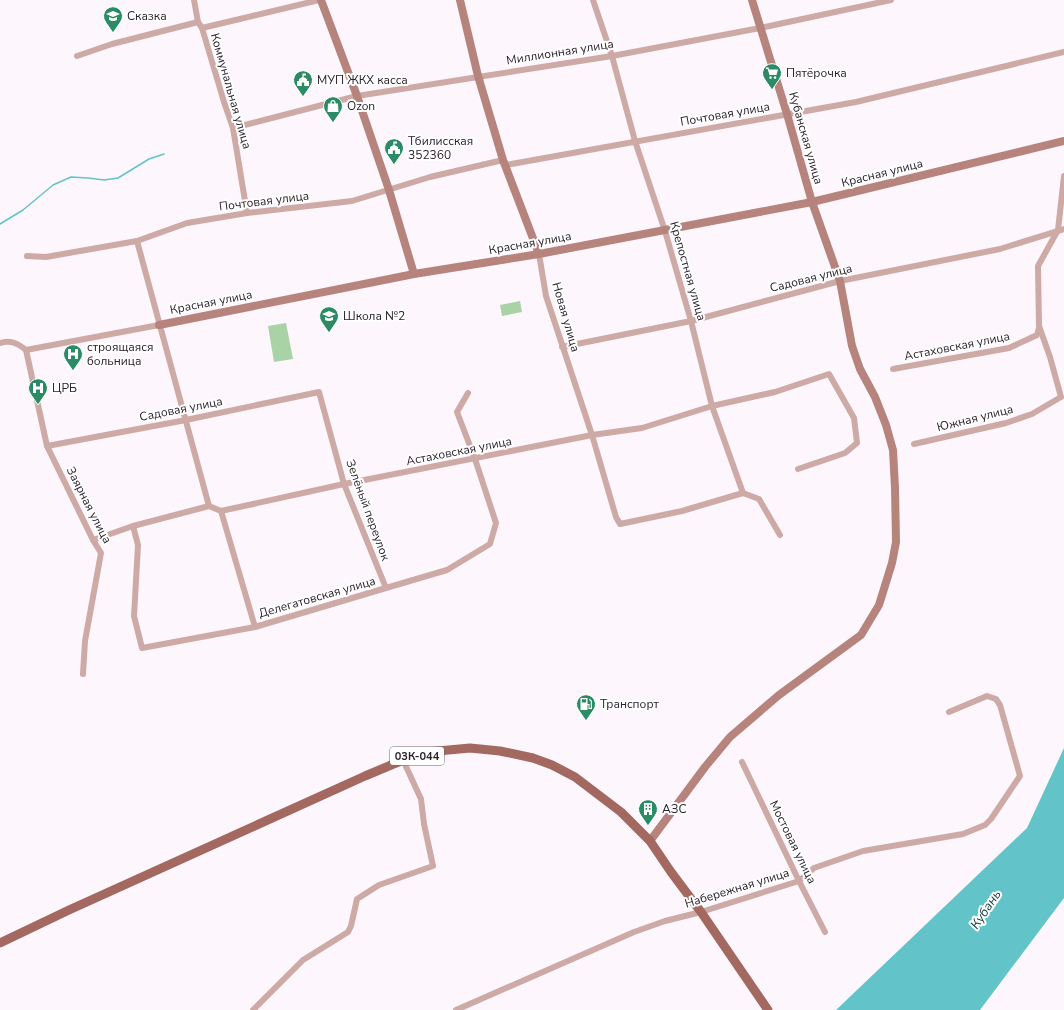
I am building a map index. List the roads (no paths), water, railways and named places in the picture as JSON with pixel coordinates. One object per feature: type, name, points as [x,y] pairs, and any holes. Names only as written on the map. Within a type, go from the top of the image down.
[{"type":"main road","name":"03К-044","points":[[0,942],[403,760],[427,752],[470,748],[500,751],[533,758],[552,765],[575,777],[621,812],[650,841],[702,912],[768,1010]]},
{"type":"street","name":"Коммунальная улица","points":[[194,0],[198,22],[202,28],[233,128],[247,213]]},
{"type":"street","points":[[202,28],[320,0],[357,96],[389,190],[414,274]]},
{"type":"street","name":"Новая улица","points":[[460,0],[478,76],[505,162],[539,254],[546,296],[592,435],[616,517],[620,524],[682,512],[743,493]]},
{"type":"street","name":"Крепостная улица","points":[[593,0],[612,56],[635,141],[665,231],[691,321],[712,406],[743,493]]},
{"type":"street","name":"Кубанская улица","points":[[650,841],[705,767],[730,737],[779,695],[860,635],[879,605],[892,564],[896,542],[893,450],[878,404],[860,369],[852,346],[840,281],[812,202],[752,0]]},
{"type":"street","name":"Миллионная улица","points":[[233,128],[357,96],[612,56],[760,28],[891,0]]},
{"type":"street","points":[[77,56],[112,44],[198,22]]},
{"type":"street","name":"Почтовая улица","points":[[27,256],[46,258],[137,241],[187,223],[247,213],[352,201],[430,177],[505,162],[635,141],[856,102],[1064,52]]},
{"type":"street","name":"Красная улица","points":[[26,350],[414,274],[539,254],[812,202],[1064,141]]},
{"type":"street","points":[[1039,326],[1038,266],[1061,229],[1064,176]]},
{"type":"street","name":"Садовая улица","points":[[562,347],[691,321],[840,281],[1000,249],[1061,229]]},
{"type":"street","points":[[137,241],[209,506]]},
{"type":"street","name":"Астаховская улица","points":[[893,369],[1009,348],[1037,335],[1039,326]]},
{"type":"street","name":"Южная улица","points":[[914,444],[1006,423],[1032,414],[1061,396],[1039,326]]},
{"type":"street","points":[[0,343],[7,341],[16,342],[26,350]]},
{"type":"street","name":"Заярная улица","points":[[26,350],[47,446],[93,540],[101,553],[85,641],[83,674]]},
{"type":"street","name":"Астаховская улица","points":[[221,511],[344,484],[592,435],[642,428],[712,406],[775,392],[828,374],[854,418],[857,443],[844,453],[798,469]]},
{"type":"street","name":"Садовая улица","points":[[47,446],[186,420],[319,392]]},
{"type":"street","name":"Зелёный переулок","points":[[319,392],[344,484],[386,588]]},
{"type":"street","points":[[468,393],[456,412],[475,459]]},
{"type":"street","name":"Делегатовская улица","points":[[133,526],[138,544],[134,616],[142,648],[255,627],[447,570],[490,544],[496,523],[475,459]]},
{"type":"street","points":[[743,493],[758,499],[780,535]]},
{"type":"street","points":[[93,540],[133,526],[209,506],[221,511],[255,627]]},
{"type":"street","name":"Набережная улица","points":[[456,1010],[634,932],[665,921],[702,912],[799,880],[814,868],[863,851],[963,834],[985,825],[991,819],[1020,776],[1000,706],[996,699],[986,696],[949,712]]},
{"type":"street","points":[[252,1010],[303,960],[348,932],[351,926],[357,899],[379,885],[433,866],[424,824],[421,799],[403,760]]},
{"type":"street","name":"Мостовая улица","points":[[742,762],[825,932]]},
{"type":"water","name":"Кубань","points":[[1064,748],[1064,898],[980,1010],[836,1010],[1027,828]]},
{"type":"waterway","points":[[0,224],[23,210],[53,185],[71,177],[104,180],[118,178],[149,159],[164,154]]},
{"type":"place","name":"Сказка","points":[[113,33]]},
{"type":"place","name":"Пятёрочка","points":[[772,90]]},
{"type":"place","name":"МУП ЖКХ касса","points":[[303,97]]},
{"type":"place","name":"Ozon","points":[[333,123]]},
{"type":"place","name":"Тбилисская 352360","points":[[394,165]]},
{"type":"place","name":"Школа №2","points":[[329,333]]},
{"type":"place","name":"строящаяся больница","points":[[73,371]]},
{"type":"place","name":"ЦРБ","points":[[38,405]]},
{"type":"place","name":"Транспорт","points":[[586,721]]},
{"type":"place","name":"АЗС","points":[[648,826]]}]
